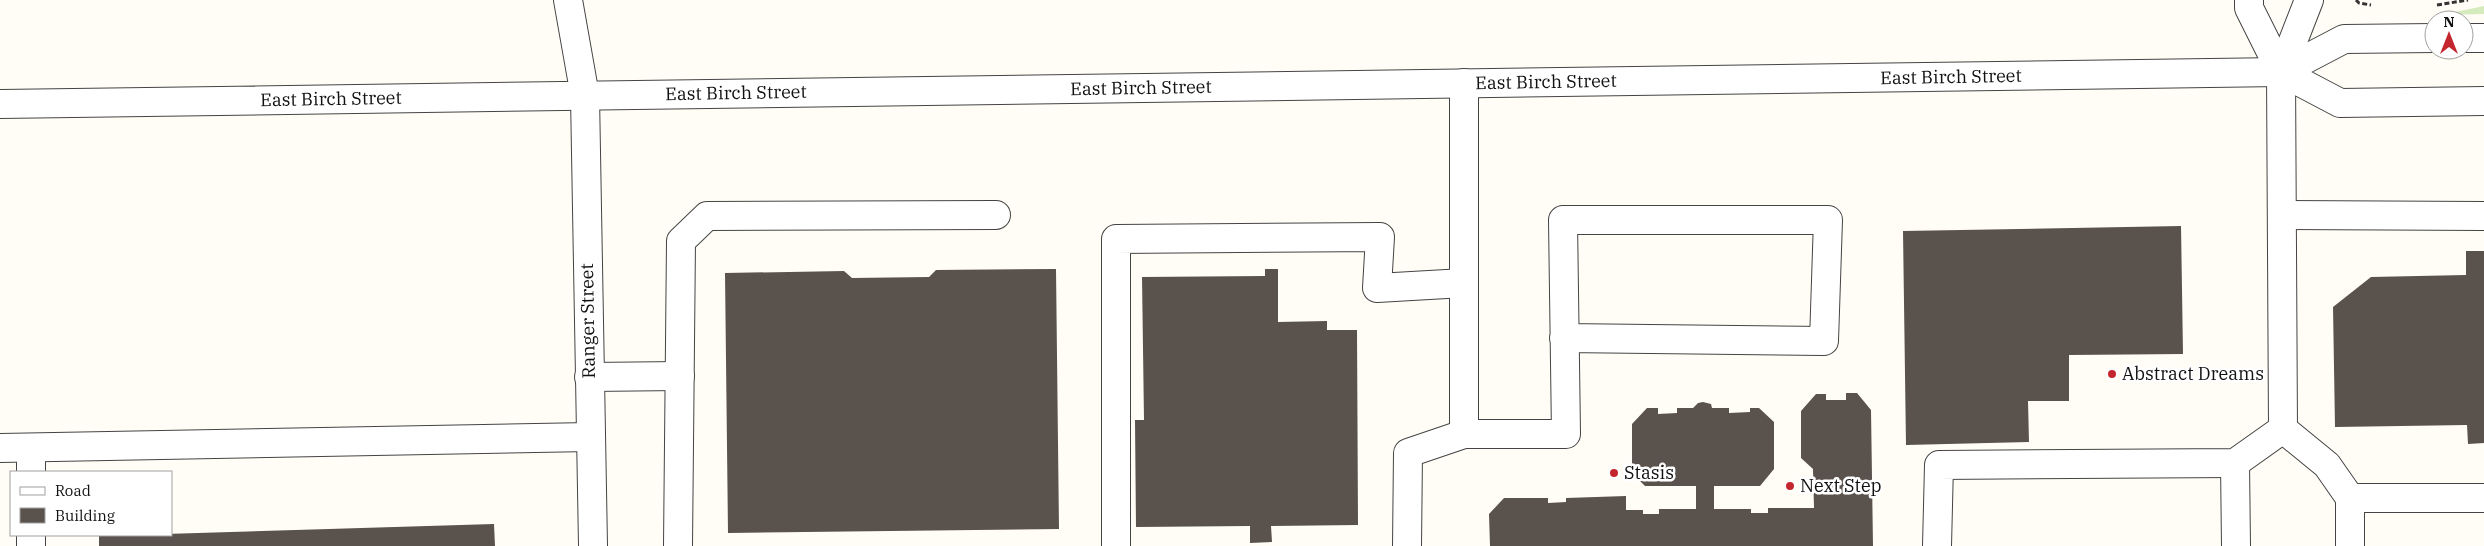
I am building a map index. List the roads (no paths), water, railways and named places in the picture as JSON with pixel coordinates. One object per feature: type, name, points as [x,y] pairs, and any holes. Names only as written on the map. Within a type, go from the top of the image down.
[{"type":"street","name":"Ranger Street","points":[[568,0],[585,96],[593,546]]},
{"type":"street","points":[[2249,0],[2249,8],[2281,72]]},
{"type":"street","points":[[2283,429],[2281,72],[2309,0]]},
{"type":"street","name":"East Birch Street","points":[[0,104],[2281,72],[2344,39],[2424,38]]},
{"type":"street","name":"East Birch Street","points":[[2281,72],[2340,103],[2484,101]]},
{"type":"street","points":[[1464,83],[1464,434]]},
{"type":"street","points":[[678,546],[681,241],[707,216],[996,215]]},
{"type":"street","points":[[2282,215],[2484,216]]},
{"type":"street","points":[[1407,546],[1408,453],[1464,434],[1566,434],[1564,338],[1563,220],[1828,220],[1824,341],[1564,338]]},
{"type":"street","points":[[1116,546],[1116,239],[1380,237],[1377,288],[1464,283]]},
{"type":"street","points":[[590,377],[680,376]]},
{"type":"street","points":[[1937,546],[1939,465],[2235,463],[2283,429]]},
{"type":"street","points":[[2283,429],[2327,465],[2350,498],[2350,546]]},
{"type":"street","points":[[0,448],[31,460],[590,437]]},
{"type":"street","points":[[2235,463],[2236,546]]},
{"type":"street","points":[[2350,498],[2484,498]]},
{"type":"place","name":"Abstract Dreams","points":[[2112,374]]},
{"type":"place","name":"Stasis","points":[[1614,473]]},
{"type":"place","name":"Next Step","points":[[1790,486]]}]
